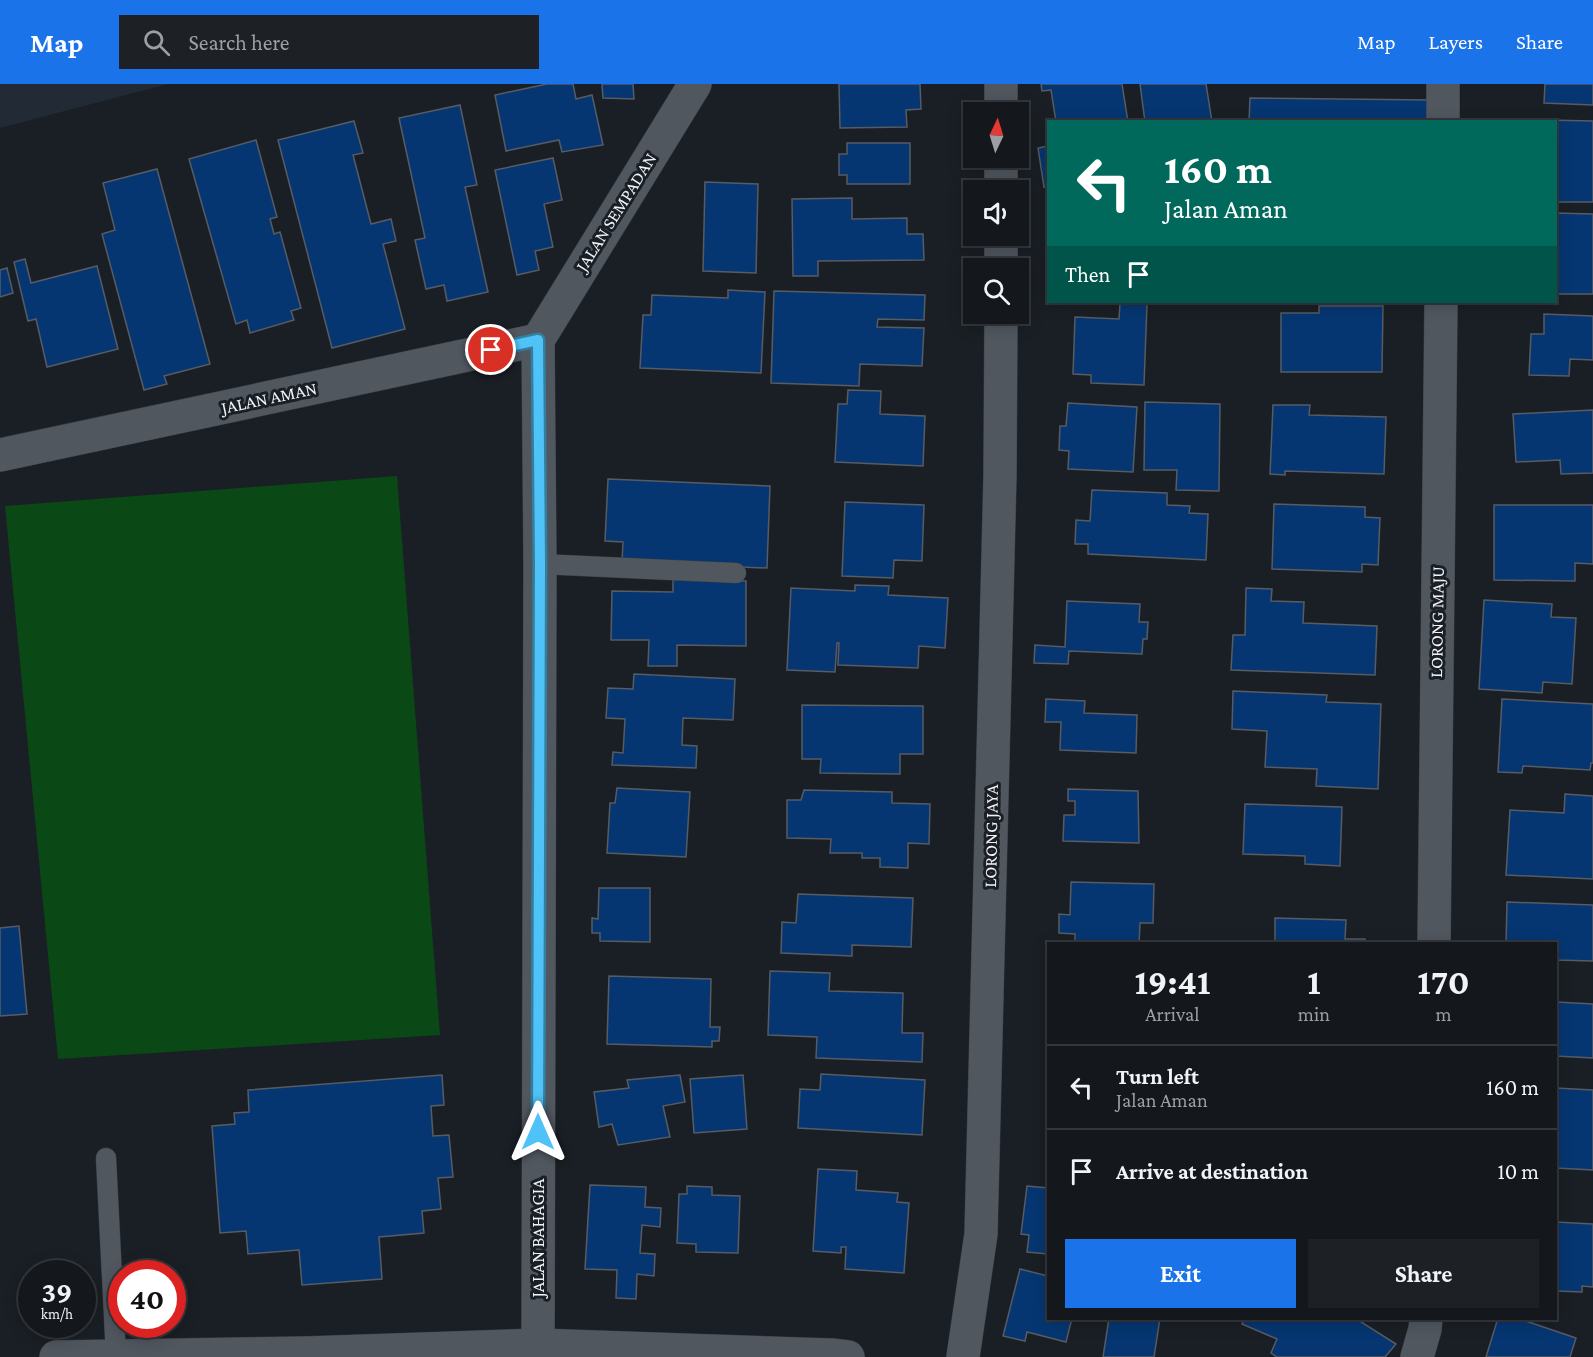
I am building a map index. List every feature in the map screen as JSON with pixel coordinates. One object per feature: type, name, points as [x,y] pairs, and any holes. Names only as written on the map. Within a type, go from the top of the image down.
[{"type":"street","name":"JALAN SEMPADAN","points":[[538,340],[695,84]]},
{"type":"street","points":[[1001,102],[1002,84]]},
{"type":"street","points":[[1443,84],[1443,120]]},
{"type":"street","name":"LORONG MAJU","points":[[1434,942],[1441,303]]},
{"type":"street","name":"LORONG JAYA","points":[[963,1357],[981,1234],[1000,475],[1001,324]]},
{"type":"street","name":"JALAN AMAN","points":[[0,455],[538,340]]},
{"type":"street","name":"JALAN BAHAGIA","points":[[538,340],[540,564],[538,1344]]},
{"type":"street","points":[[1417,1357],[1426,1320]]},
{"type":"street","points":[[56,1357],[305,1355],[538,1344],[693,1354],[837,1356]]},
{"type":"lane","points":[[540,564],[736,573]]},
{"type":"lane","points":[[106,1158],[116,1356]]},
{"type":"shaded area","points":[[0,84],[168,84],[0,128]]},
{"type":"green space","points":[[397,476],[440,1035],[58,1059],[5,506]]},
{"type":"building","points":[[547,84],[573,84],[576,99],[592,95],[603,145],[562,152],[559,140],[506,151],[495,95]]},
{"type":"building","points":[[602,84],[633,84],[634,99],[603,98]]},
{"type":"building","points":[[839,84],[920,84],[921,109],[906,110],[907,127],[840,128]]},
{"type":"building","points":[[1041,84],[1122,84],[1128,120],[1056,120],[1051,90],[1042,91]]},
{"type":"building","points":[[1140,84],[1206,84],[1212,120],[1145,120]]},
{"type":"building","points":[[1545,84],[1593,84],[1593,105],[1544,103]]},
{"type":"building","points":[[1250,98],[1431,100],[1430,120],[1249,120]]},
{"type":"building","points":[[460,105],[477,185],[465,187],[488,292],[447,301],[444,285],[426,289],[415,240],[425,238],[399,118]]},
{"type":"building","points":[[1557,120],[1593,121],[1593,202],[1557,202]]},
{"type":"building","points":[[354,121],[363,153],[353,155],[371,224],[391,219],[396,241],[383,244],[405,329],[332,348],[278,140]]},
{"type":"building","points":[[256,140],[277,217],[270,219],[274,234],[280,232],[301,308],[291,311],[294,320],[250,333],[247,320],[236,324],[189,159]]},
{"type":"building","points":[[847,143],[910,143],[910,184],[847,184],[847,175],[839,175],[839,154],[847,154]]},
{"type":"building","points":[[1047,146],[1047,186],[1044,187],[1038,148]]},
{"type":"building","points":[[553,158],[562,200],[544,204],[553,247],[535,251],[539,270],[517,275],[495,170]]},
{"type":"building","points":[[157,169],[210,364],[164,376],[167,384],[144,390],[102,234],[115,230],[103,183]]},
{"type":"building","points":[[705,182],[758,184],[756,273],[703,271]]},
{"type":"building","points":[[852,198],[852,219],[907,218],[907,234],[923,234],[924,260],[818,261],[818,276],[793,276],[792,199]]},
{"type":"building","points":[[1557,213],[1593,214],[1593,294],[1557,294]]},
{"type":"building","points":[[25,259],[31,283],[97,266],[118,349],[47,367],[36,319],[28,321],[14,262]]},
{"type":"building","points":[[7,268],[13,293],[0,297],[0,270]]},
{"type":"building","points":[[728,290],[765,292],[761,373],[640,368],[643,315],[651,315],[652,295],[728,298]]},
{"type":"building","points":[[774,291],[925,295],[924,320],[878,319],[877,327],[924,328],[922,366],[860,364],[859,386],[771,383]]},
{"type":"building","points":[[1120,303],[1147,304],[1144,385],[1091,383],[1091,375],[1073,374],[1075,317],[1119,319]]},
{"type":"building","points":[[1319,306],[1383,306],[1382,372],[1281,372],[1281,313],[1319,313]]},
{"type":"building","points":[[1544,314],[1593,316],[1593,360],[1570,359],[1569,376],[1529,375],[1531,334],[1544,334]]},
{"type":"building","points":[[848,390],[881,391],[880,414],[925,416],[923,466],[835,462],[838,404],[847,404]]},
{"type":"building","points":[[1145,402],[1220,404],[1219,491],[1176,490],[1177,470],[1144,470]]},
{"type":"building","points":[[1068,403],[1137,407],[1133,472],[1068,469],[1069,451],[1059,450],[1060,426],[1066,426]]},
{"type":"building","points":[[1273,405],[1310,405],[1309,415],[1386,417],[1384,474],[1285,471],[1285,475],[1270,474]]},
{"type":"building","points":[[1593,410],[1593,473],[1561,474],[1560,460],[1516,462],[1513,414]]},
{"type":"building","points":[[608,479],[770,486],[767,568],[622,562],[623,542],[605,541]]},
{"type":"building","points":[[1092,490],[1167,493],[1167,505],[1190,506],[1189,513],[1208,514],[1206,560],[1088,554],[1088,544],[1075,544],[1076,520],[1090,521]]},
{"type":"building","points":[[845,502],[924,505],[922,561],[894,560],[893,578],[842,576]]},
{"type":"building","points":[[1274,504],[1365,507],[1365,517],[1380,518],[1378,565],[1362,564],[1362,572],[1272,569]]},
{"type":"building","points":[[1494,505],[1593,505],[1593,564],[1575,563],[1575,581],[1494,580]]},
{"type":"building","points":[[673,580],[746,581],[746,646],[677,645],[677,666],[648,666],[649,640],[611,640],[612,591],[673,592]]},
{"type":"building","points":[[855,585],[889,586],[888,595],[948,598],[945,648],[919,646],[918,668],[838,665],[839,643],[837,643],[835,672],[787,670],[791,588],[855,591]]},
{"type":"building","points":[[1246,588],[1272,589],[1271,601],[1304,602],[1303,623],[1377,626],[1375,675],[1231,670],[1233,635],[1245,635]]},
{"type":"building","points":[[1484,600],[1552,604],[1551,617],[1576,618],[1572,684],[1543,682],[1542,693],[1479,689]]},
{"type":"building","points":[[1067,601],[1140,604],[1139,622],[1148,622],[1147,639],[1143,639],[1142,654],[1069,651],[1068,664],[1034,663],[1035,645],[1065,647]]},
{"type":"building","points":[[634,674],[735,679],[733,720],[683,718],[682,745],[697,746],[696,768],[612,765],[613,752],[623,753],[625,719],[606,718],[608,688],[633,689]]},
{"type":"building","points":[[1233,691],[1327,695],[1326,702],[1381,704],[1378,789],[1316,786],[1317,769],[1265,767],[1267,731],[1232,729]]},
{"type":"building","points":[[1046,699],[1085,701],[1084,713],[1137,715],[1136,753],[1060,750],[1061,722],[1045,722]]},
{"type":"building","points":[[1502,699],[1593,704],[1593,763],[1591,763],[1590,770],[1523,766],[1522,773],[1498,772]]},
{"type":"building","points":[[802,705],[923,706],[923,754],[900,754],[900,774],[820,773],[821,759],[802,759]]},
{"type":"building","points":[[617,788],[690,792],[686,857],[607,853],[610,803],[615,803]]},
{"type":"building","points":[[1068,789],[1138,791],[1139,843],[1063,841],[1064,815],[1075,815],[1075,801],[1068,801]]},
{"type":"building","points":[[804,790],[892,792],[892,803],[930,804],[929,844],[908,843],[908,868],[880,867],[880,858],[862,858],[862,853],[830,853],[831,839],[787,838],[787,800],[801,800]]},
{"type":"building","points":[[1565,794],[1593,796],[1593,879],[1506,875],[1510,810],[1564,813]]},
{"type":"building","points":[[1245,804],[1342,807],[1340,866],[1305,864],[1305,856],[1243,854]]},
{"type":"building","points":[[1071,882],[1154,884],[1153,923],[1140,923],[1139,942],[1075,942],[1075,934],[1059,933],[1059,914],[1070,915]]},
{"type":"building","points":[[599,888],[650,888],[650,942],[600,941],[600,933],[592,933],[592,918],[598,919]]},
{"type":"building","points":[[798,894],[913,898],[911,947],[852,945],[852,956],[781,953],[782,922],[796,923]]},
{"type":"building","points":[[1507,902],[1593,905],[1593,961],[1557,960],[1557,942],[1506,942]]},
{"type":"building","points":[[1275,918],[1346,920],[1345,939],[1365,939],[1365,942],[1275,942]]},
{"type":"building","points":[[19,926],[27,1014],[0,1016],[0,928]]},
{"type":"building","points":[[770,971],[830,973],[829,991],[903,993],[902,1033],[923,1033],[922,1062],[816,1058],[817,1037],[768,1035]]},
{"type":"building","points":[[609,976],[711,979],[710,1027],[720,1027],[719,1041],[712,1041],[712,1047],[607,1044]]},
{"type":"building","points":[[1557,1002],[1593,1004],[1593,1058],[1557,1056]]},
{"type":"building","points":[[821,1074],[925,1080],[922,1135],[798,1128],[800,1089],[820,1090]]},
{"type":"building","points":[[442,1075],[444,1105],[431,1106],[433,1136],[449,1135],[453,1177],[438,1178],[441,1209],[422,1211],[424,1233],[379,1237],[382,1279],[302,1285],[299,1250],[248,1254],[246,1231],[220,1233],[212,1126],[235,1124],[234,1113],[249,1112],[248,1090]]},
{"type":"building","points":[[680,1075],[685,1102],[663,1106],[670,1137],[618,1145],[612,1124],[599,1127],[594,1092],[629,1088],[627,1080]]},
{"type":"building","points":[[743,1075],[747,1129],[694,1133],[690,1079]]},
{"type":"building","points":[[1046,1088],[1047,1088],[1047,1121]]},
{"type":"building","points":[[1557,1088],[1593,1090],[1593,1170],[1557,1168]]},
{"type":"building","points":[[818,1169],[857,1171],[856,1190],[898,1193],[897,1202],[909,1203],[904,1273],[845,1269],[846,1247],[841,1247],[841,1253],[813,1251]]},
{"type":"building","points":[[590,1185],[646,1187],[645,1207],[661,1208],[660,1227],[642,1225],[640,1253],[655,1254],[654,1276],[637,1274],[636,1299],[616,1298],[617,1270],[585,1269]]},
{"type":"building","points":[[687,1186],[712,1187],[712,1195],[740,1196],[738,1253],[696,1252],[696,1244],[677,1243],[679,1194],[687,1194]]},
{"type":"building","points":[[1027,1186],[1047,1188],[1047,1254],[1027,1252],[1029,1235],[1021,1234]]},
{"type":"building","points":[[1557,1222],[1593,1224],[1593,1287],[1582,1286],[1582,1292],[1557,1291]]},
{"type":"building","points":[[1020,1269],[1047,1276],[1047,1320],[1072,1320],[1066,1342],[1027,1332],[1025,1341],[1003,1336]]},
{"type":"building","points":[[1109,1320],[1160,1320],[1154,1357],[1103,1357]]},
{"type":"building","points":[[1243,1320],[1362,1320],[1361,1322],[1396,1344],[1385,1357],[1277,1357],[1271,1353],[1277,1339],[1242,1324]]},
{"type":"building","points":[[1497,1320],[1523,1320],[1576,1338],[1570,1357],[1486,1357]]},
{"type":"route","points":[[491,350],[538,340],[540,564],[538,1132]]}]
